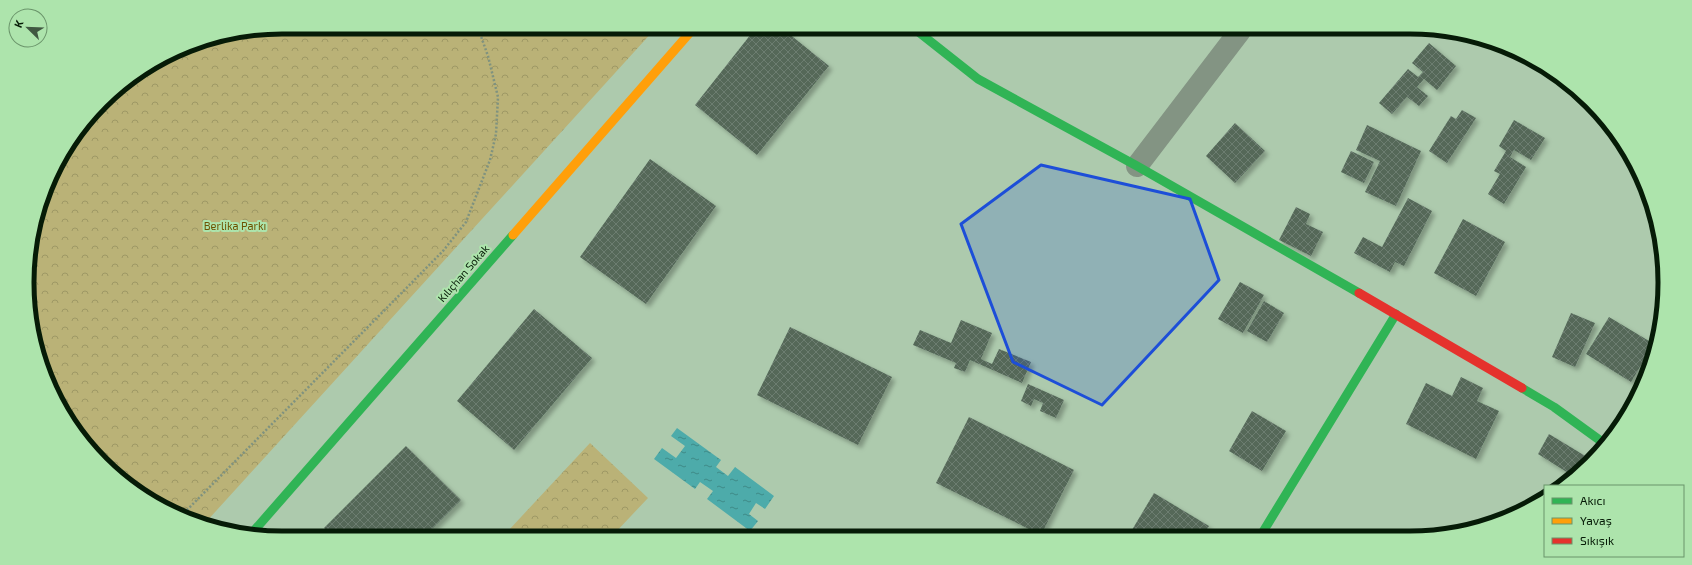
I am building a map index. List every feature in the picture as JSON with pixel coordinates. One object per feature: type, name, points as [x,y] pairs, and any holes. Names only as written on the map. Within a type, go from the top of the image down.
[{"type":"street","name":"Kılıçhan Sokak","points":[[255,529],[689,34]]},
{"type":"street","points":[[921,34],[978,79],[1137,166],[1396,314],[1554,407],[1601,441]]},
{"type":"street","points":[[1137,166],[1238,34]]},
{"type":"street","points":[[1263,531],[1396,314]]},
{"type":"path","points":[[186,511],[443,251],[466,222],[490,160],[496,134],[498,97],[488,56],[480,34]]},
{"type":"highlighted area","points":[[1041,165],[1190,199],[1219,280],[1102,405],[1013,362],[961,224]]},
{"type":"green space","name":"Berlika Parkı","points":[[282,34],[650,34],[208,520],[187,512],[158,498],[131,480],[107,458],[85,434],[76,421],[67,407],[53,378],[42,347],[36,315],[34,282],[36,250],[42,218],[53,187],[67,158],[85,131],[107,107],[131,85],[144,76],[158,67],[187,53],[218,42],[250,36]]},
{"type":"green space","points":[[590,443],[648,498],[617,531],[508,531]]},
{"type":"water","points":[[677,428],[721,460],[716,467],[728,476],[735,467],[774,496],[765,509],[756,503],[749,514],[758,521],[750,531],[707,499],[713,491],[700,482],[695,489],[654,459],[662,448],[676,458],[685,446],[671,436]]},
{"type":"building","points":[[751,34],[789,34],[829,66],[757,155],[695,105]]},
{"type":"building","points":[[1429,43],[1456,66],[1437,90],[1424,79],[1417,87],[1428,96],[1419,106],[1407,97],[1392,114],[1379,103],[1408,69],[1418,77],[1423,72],[1412,63]]},
{"type":"building","points":[[1462,110],[1476,118],[1447,163],[1429,151],[1451,116],[1456,119]]},
{"type":"building","points":[[1514,120],[1545,138],[1531,160],[1514,150],[1510,157],[1526,167],[1504,204],[1488,194],[1500,174],[1494,171],[1506,151],[1499,146]]},
{"type":"building","points":[[1235,123],[1265,151],[1235,183],[1206,156]]},
{"type":"building","points":[[1367,125],[1421,151],[1396,206],[1365,192],[1380,161],[1356,150]]},
{"type":"building","points":[[1351,151],[1374,162],[1364,183],[1341,172]]},
{"type":"building","points":[[650,159],[716,206],[646,304],[580,257]]},
{"type":"building","points":[[1408,198],[1432,211],[1404,266],[1395,262],[1390,272],[1354,253],[1363,237],[1382,247]]},
{"type":"building","points":[[1296,207],[1310,214],[1306,224],[1323,232],[1311,256],[1279,240]]},
{"type":"building","points":[[1463,219],[1505,242],[1476,296],[1434,273]]},
{"type":"building","points":[[1240,282],[1264,295],[1243,333],[1218,319]]},
{"type":"building","points":[[1264,301],[1284,313],[1267,342],[1247,331]]},
{"type":"building","points":[[534,309],[592,358],[514,450],[457,401]]},
{"type":"building","points":[[1571,313],[1595,323],[1575,367],[1552,357]]},
{"type":"building","points":[[1609,317],[1651,342],[1647,355],[1631,382],[1586,354]]},
{"type":"building","points":[[961,320],[992,333],[981,359],[992,364],[999,349],[1031,362],[1022,383],[970,360],[965,372],[954,368],[956,363],[913,345],[920,330],[951,343]]},
{"type":"building","points":[[790,327],[892,377],[858,445],[757,395]]},
{"type":"building","points":[[1461,377],[1483,388],[1477,401],[1499,411],[1476,459],[1406,424],[1426,383],[1452,396]]},
{"type":"building","points":[[1028,384],[1064,400],[1056,418],[1040,411],[1043,403],[1034,399],[1031,406],[1021,401]]},
{"type":"building","points":[[1252,411],[1286,431],[1262,471],[1229,451]]},
{"type":"building","points":[[969,417],[1074,470],[1043,531],[1033,531],[936,483]]},
{"type":"building","points":[[1549,434],[1586,457],[1568,473],[1538,454]]},
{"type":"building","points":[[406,446],[461,500],[430,531],[328,531],[324,528]]},
{"type":"building","points":[[1154,493],[1209,526],[1206,531],[1131,531]]},
{"type":"traffic: fast","points":[[921,34],[978,79],[1137,166],[1359,293]]},
{"type":"traffic: fast","points":[[255,529],[513,235]]},
{"type":"traffic: fast","points":[[1263,531],[1396,314]]},
{"type":"traffic: fast","points":[[1522,388],[1554,407],[1601,441]]},
{"type":"traffic: slow","points":[[513,235],[689,34]]},
{"type":"traffic: jam","points":[[1359,293],[1522,388]]}]
